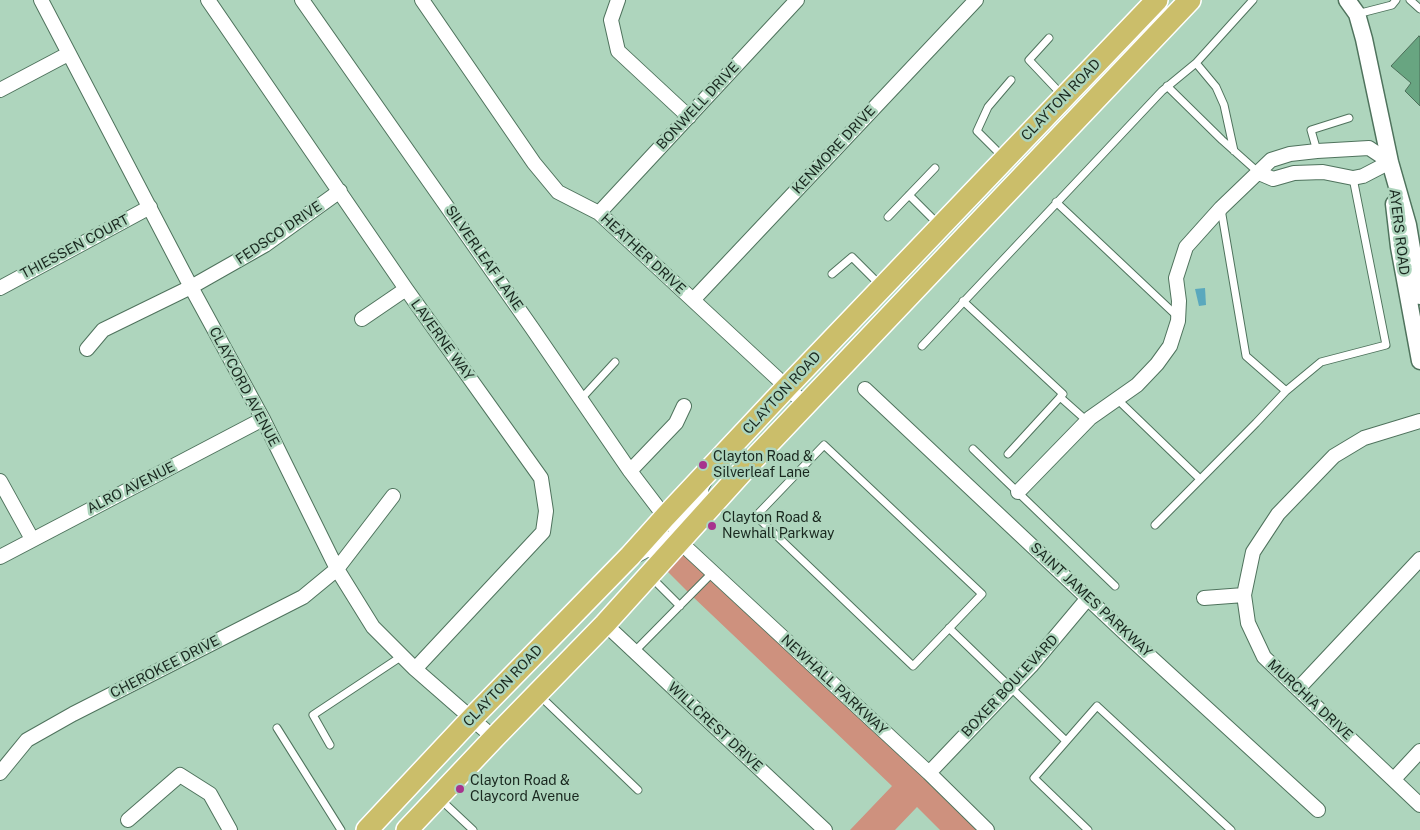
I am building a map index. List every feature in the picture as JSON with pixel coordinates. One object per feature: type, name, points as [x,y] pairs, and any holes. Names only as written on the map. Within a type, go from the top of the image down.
[{"type":"main road","name":"CLAYTON ROAD","points":[[366,830],[630,556],[664,517],[787,387],[1157,0]]},
{"type":"main road","name":"CLAYTON ROAD","points":[[407,830],[605,624],[754,459],[1190,0]]},
{"type":"main road","points":[[630,556],[645,548],[658,547],[667,541],[680,542],[678,529],[698,504],[699,487],[704,475]]},
{"type":"street","name":"CLAYCORD AVENUE","points":[[41,0],[191,287],[263,419],[336,569],[373,628],[415,669],[494,738]]},
{"type":"street","name":"LAVERNE WAY","points":[[208,0],[406,289],[541,478],[546,511],[543,532],[415,669]]},
{"type":"street","name":"SILVERLEAF LANE","points":[[302,0],[664,517]]},
{"type":"street","name":"HEATHER DRIVE","points":[[422,0],[534,163],[558,192],[599,213],[806,404]]},
{"type":"street","points":[[618,0],[611,20],[618,52],[689,117]]},
{"type":"street","name":"BONWELL DRIVE","points":[[599,213],[797,0]]},
{"type":"street","name":"KENMORE DRIVE","points":[[693,300],[976,0]]},
{"type":"street","name":"AYERS ROAD","points":[[1347,0],[1356,14],[1364,39],[1390,162],[1408,225],[1420,296]]},
{"type":"street","points":[[0,90],[68,54]]},
{"type":"street","points":[[1018,492],[1087,421],[1137,384],[1157,364],[1170,346],[1175,333],[1179,301],[1176,278],[1186,247],[1221,208],[1271,160],[1290,154],[1369,148],[1390,162],[1363,176],[1353,178],[1323,172],[1304,172],[1273,179],[1259,173]]},
{"type":"street","name":"AYERS ROAD","points":[[1390,162],[1398,248],[1420,361]]},
{"type":"street","name":"FEDSCO DRIVE","points":[[88,349],[103,330],[191,287],[265,245],[340,191]]},
{"type":"street","name":"THIESSEN COURT","points":[[0,288],[150,207]]},
{"type":"street","points":[[362,319],[406,289]]},
{"type":"street","name":"SAINT JAMES PARKWAY","points":[[865,389],[1131,639],[1318,810]]},
{"type":"street","points":[[630,471],[676,423],[684,406]]},
{"type":"street","name":"ALRO AVENUE","points":[[0,557],[263,419]]},
{"type":"street","name":"MURCHIA DRIVE","points":[[1420,421],[1364,438],[1334,456],[1278,514],[1252,552],[1244,595],[1248,623],[1264,657],[1420,805]]},
{"type":"street","points":[[0,481],[32,539]]},
{"type":"street","name":"CHEROKEE DRIVE","points":[[0,773],[27,740],[73,714],[303,597],[336,569],[393,496]]},
{"type":"street","name":"NEWHALL PARKWAY","points":[[680,542],[929,773],[987,830]]},
{"type":"street","points":[[1298,689],[1420,559]]},
{"type":"street","points":[[1204,598],[1244,595]]},
{"type":"street","name":"BOXER BOULEVARD","points":[[929,773],[1031,666],[1088,598]]},
{"type":"street","name":"WILLCREST DRIVE","points":[[605,624],[825,830]]},
{"type":"street","points":[[1394,779],[1420,751]]},
{"type":"street","points":[[128,820],[180,775],[210,794],[230,830]]},
{"type":"lane","points":[[922,346],[1056,202],[1167,86],[1196,63],[1253,0]]},
{"type":"lane","points":[[1356,14],[1392,4],[1396,0]]},
{"type":"lane","points":[[1410,0],[1420,10]]},
{"type":"lane","points":[[1049,38],[1029,60],[1064,97]]},
{"type":"lane","points":[[1196,63],[1216,87],[1224,105],[1234,151]]},
{"type":"lane","points":[[1005,159],[978,131],[988,107],[1011,80]]},
{"type":"lane","points":[[1167,86],[1259,173]]},
{"type":"lane","points":[[1318,151],[1311,130],[1349,118]]},
{"type":"lane","points":[[888,217],[935,168]]},
{"type":"lane","points":[[1155,525],[1286,391],[1321,362],[1386,345],[1353,178]]},
{"type":"lane","points":[[909,195],[940,226]]},
{"type":"lane","points":[[1056,202],[1178,317]]},
{"type":"lane","points":[[1221,208],[1246,356],[1286,391]]},
{"type":"lane","points":[[832,274],[852,257],[882,287]]},
{"type":"lane","points":[[963,301],[1063,394],[1008,454]]},
{"type":"lane","points":[[581,399],[615,362]]},
{"type":"lane","points":[[1060,397],[1087,421]]},
{"type":"lane","points":[[1117,399],[1200,479]]},
{"type":"lane","points":[[824,445],[982,594],[949,628],[913,666],[756,516],[824,445]]},
{"type":"lane","points":[[973,449],[1115,586]]},
{"type":"lane","points":[[634,652],[713,572]]},
{"type":"lane","points":[[649,576],[680,606]]},
{"type":"lane","points":[[949,628],[1066,742]]},
{"type":"lane","points":[[330,745],[313,715],[402,656]]},
{"type":"lane","points":[[537,694],[638,790]]},
{"type":"lane","points":[[1088,830],[1034,778],[1097,706],[1231,830]]},
{"type":"lane","points":[[277,728],[341,830]]},
{"type":"lane","points":[[438,797],[473,830]]},
{"type":"shaded area","points":[[680,542],[987,830],[940,830],[917,807],[895,830],[850,830],[892,786],[660,564]]},
{"type":"water","points":[[1205,288],[1206,305],[1199,306],[1195,289]]},
{"type":"building","points":[[1419,36],[1420,106],[1405,91],[1411,83],[1391,66]]},
{"type":"place","name":"Clayton Road & Silverleaf Lane","points":[[703,465]]},
{"type":"place","name":"Clayton Road & Newhall Parkway","points":[[712,526]]},
{"type":"place","name":"Clayton Road & Claycord Avenue","points":[[460,789]]}]
